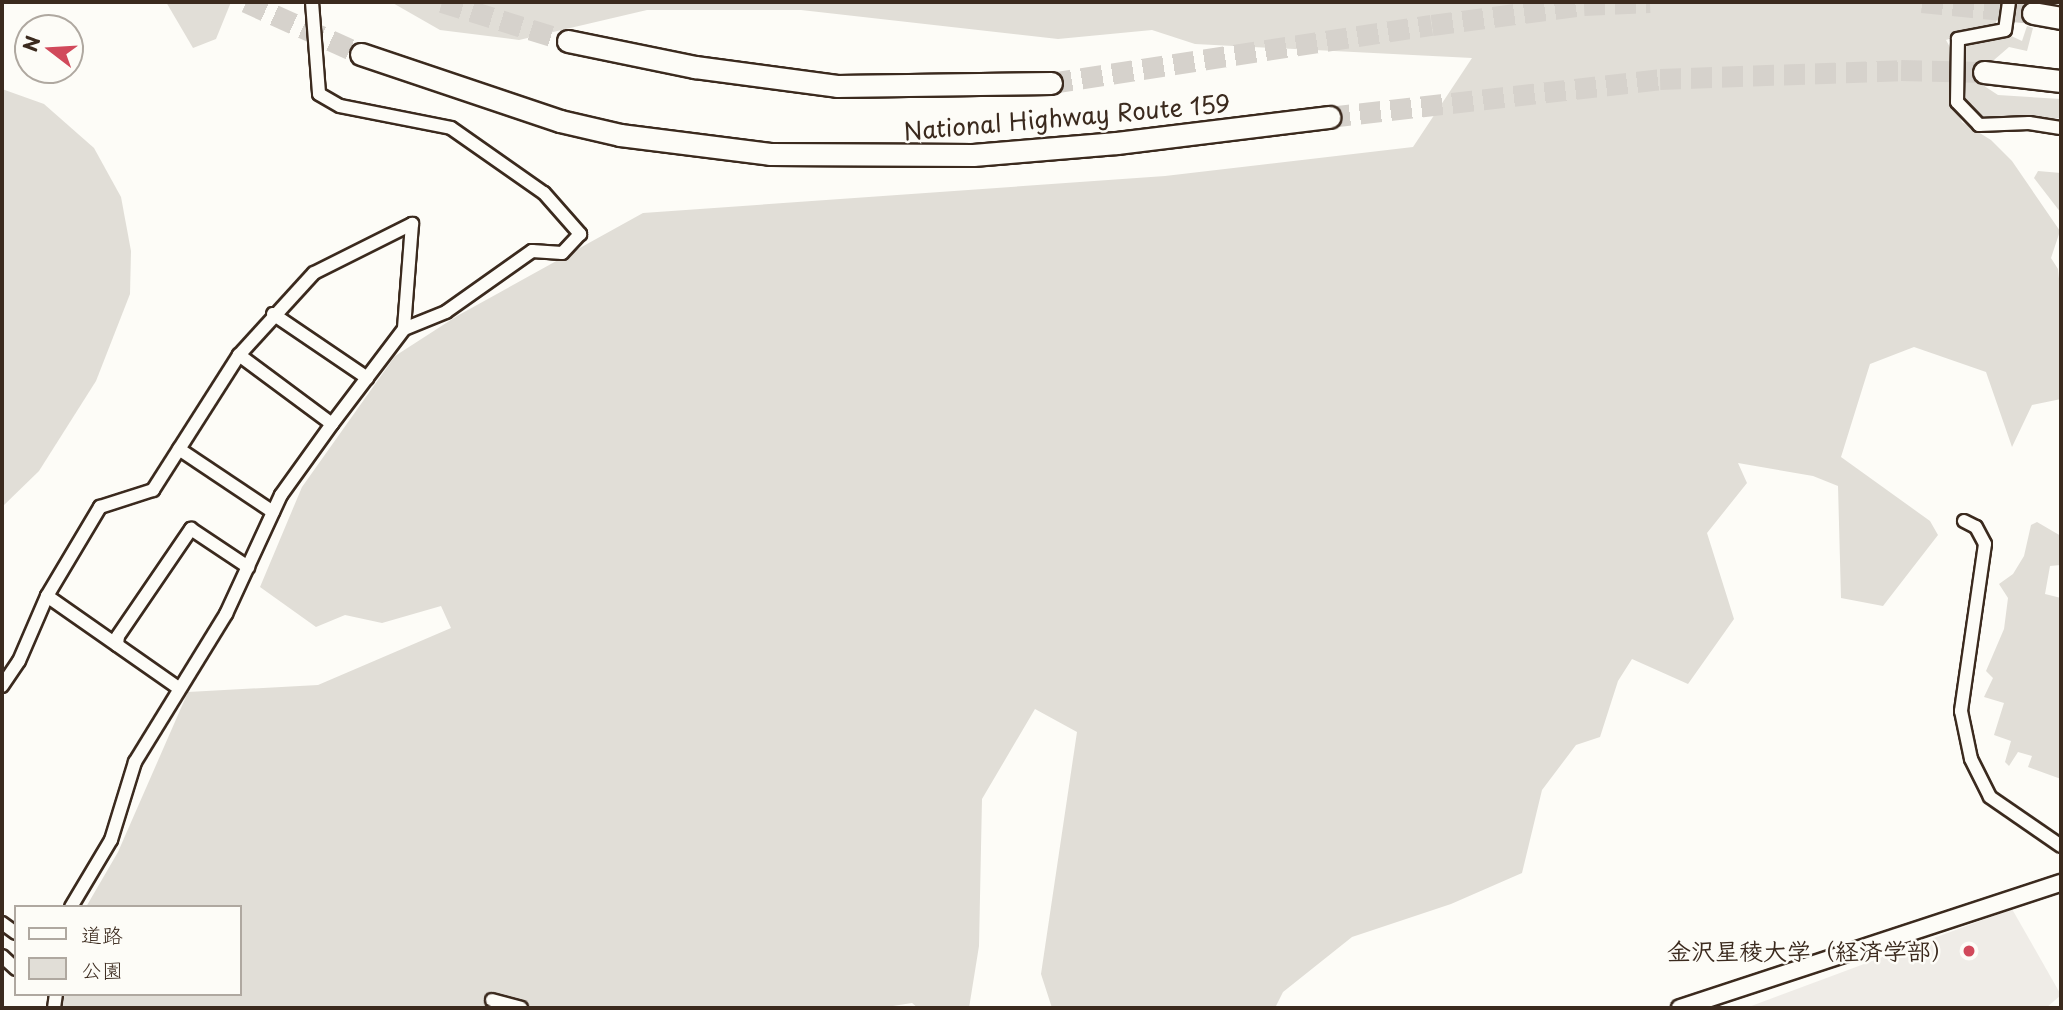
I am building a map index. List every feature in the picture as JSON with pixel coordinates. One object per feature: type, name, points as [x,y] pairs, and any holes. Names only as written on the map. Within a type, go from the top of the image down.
[{"type":"highway","points":[[2033,13],[2061,18]]},
{"type":"highway","name":"National Highway Route 159","points":[[568,41],[695,68],[837,86],[1051,83]]},
{"type":"highway","name":"National Highway Route 159","points":[[360,54],[560,121],[620,135],[770,154],[973,155],[1117,143],[1329,117]]},
{"type":"highway","points":[[1984,72],[2061,82]]},
{"type":"street","points":[[72,905],[111,840],[135,762],[177,687],[188,678],[226,614],[273,512],[367,377],[404,329],[446,312],[532,251],[562,253],[580,234],[544,193],[451,128],[340,106],[319,94],[312,2]]},
{"type":"street","points":[[2009,2],[2005,30],[1958,39],[1957,102],[1979,125],[2029,123],[2061,128]]},
{"type":"street","points":[[2,686],[19,661],[47,596],[100,507],[153,490],[239,355],[273,314],[314,274],[412,224],[404,329]]},
{"type":"street","points":[[273,314],[367,377]]},
{"type":"street","points":[[239,355],[332,424]]},
{"type":"street","points":[[179,449],[273,512]]},
{"type":"street","points":[[1964,521],[1976,527],[1984,544],[1961,711],[1971,759],[1990,797],[2061,846]]},
{"type":"street","points":[[117,645],[118,636],[191,529],[248,567]]},
{"type":"street","points":[[47,596],[177,687]]},
{"type":"street","points":[[1680,1008],[2061,883]]},
{"type":"street","points":[[492,1000],[521,1008]]},
{"type":"shaded area","name":"金沢星稜大学（経済学部）","points":[[2012,909],[2061,995],[2046,1008],[1746,1008]]},
{"type":"green space","points":[[166,2],[231,2],[216,39],[193,48]]},
{"type":"green space","points":[[391,2],[1999,2],[1996,23],[1946,40],[1951,49],[1952,99],[1962,122],[1991,140],[2012,161],[2060,231],[2051,258],[2058,269],[2061,298],[2061,399],[2032,405],[2012,447],[1986,372],[1914,347],[1870,364],[1841,457],[1930,521],[1938,535],[1883,606],[1841,598],[1838,486],[1813,476],[1738,463],[1747,483],[1707,533],[1734,619],[1688,684],[1632,659],[1618,681],[1600,737],[1576,745],[1542,790],[1522,873],[1451,904],[1352,937],[1283,992],[1275,1008],[1052,1008],[1041,974],[1077,732],[1035,709],[982,799],[979,946],[969,1008],[918,1008],[912,1003],[880,1008],[60,1008],[59,996],[242,996],[242,905],[87,905],[118,852],[188,692],[318,685],[451,628],[441,606],[382,623],[345,615],[316,627],[260,587],[302,487],[395,356],[457,316],[643,213],[1165,176],[1413,147],[1472,58],[1195,44],[1152,30],[1058,39],[801,10],[647,10],[519,40],[440,30]]},
{"type":"green space","points":[[2027,26],[2033,28],[2027,51],[2009,47],[1994,60],[1973,67],[1969,76],[1998,95],[2061,99],[2061,118],[1979,120],[1962,98],[1966,46],[2007,34],[2022,41]]},
{"type":"green space","points":[[2,89],[44,104],[94,148],[121,197],[131,251],[130,294],[96,381],[39,471],[2,507]]},
{"type":"green space","points":[[2038,171],[2061,173],[2061,213],[2034,178]]},
{"type":"green space","points":[[2037,522],[2061,536],[2061,565],[2050,566],[2045,594],[2061,598],[2061,779],[2028,767],[2032,756],[2018,752],[2009,766],[2005,762],[2011,741],[1994,735],[2004,703],[1984,697],[1993,678],[1986,671],[2004,629],[2008,598],[1999,584],[2013,574],[2024,556],[2031,525]]},
{"type":"tunnel","points":[[246,2],[361,54]]},
{"type":"tunnel","points":[[442,2],[568,41]]},
{"type":"tunnel","points":[[1051,83],[1432,25],[1584,5],[1650,2]]},
{"type":"tunnel","points":[[1922,2],[2033,13]]},
{"type":"tunnel","points":[[1329,117],[1660,79],[1901,70],[1984,72]]},
{"type":"place","name":"金沢星稜大学（経済学部）","points":[[1969,951]]}]
